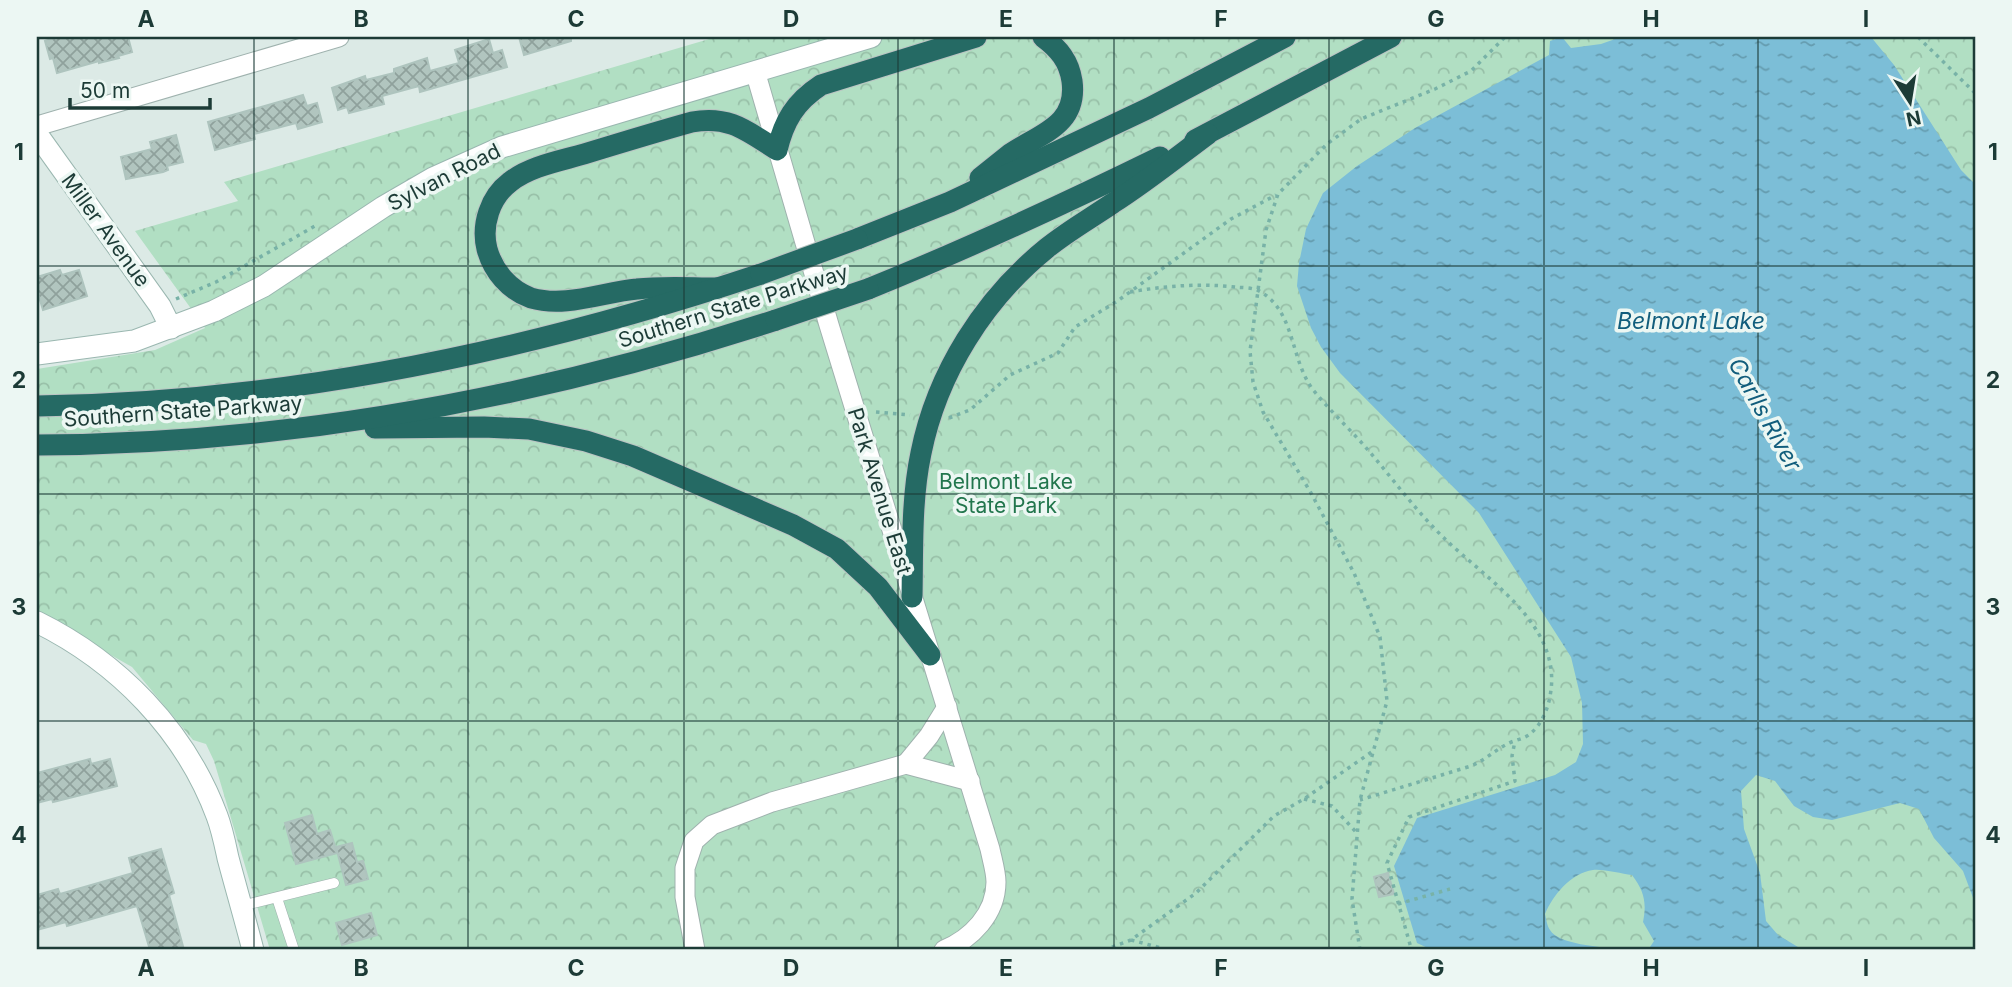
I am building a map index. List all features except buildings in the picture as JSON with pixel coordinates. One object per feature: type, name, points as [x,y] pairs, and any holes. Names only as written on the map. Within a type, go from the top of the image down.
[{"type":"highway","points":[[717,288],[638,289],[571,300],[530,297],[510,286],[495,269],[489,257],[484,235],[489,211],[507,183],[523,174],[692,122],[717,120],[730,123],[777,150],[791,112],[821,85],[976,37]]},
{"type":"highway","points":[[950,202],[1012,153],[1051,131],[1065,115],[1072,99],[1069,70],[1061,52],[1043,37]]},
{"type":"highway","name":"Southern State Parkway","points":[[37,406],[207,396],[359,377],[523,342],[717,288],[857,239],[950,202],[1149,108],[1285,37]]},
{"type":"highway","name":"Southern State Parkway","points":[[37,445],[188,439],[304,427],[423,410],[657,358],[868,289],[946,258],[1055,209],[1208,134],[1391,37]]},
{"type":"highway","points":[[912,597],[915,492],[925,434],[943,382],[975,327],[1000,293],[1046,248],[1114,203],[1208,134]]},
{"type":"highway","points":[[304,427],[507,428],[567,436],[622,452],[793,525],[837,549],[878,587],[930,655]]},
{"type":"street","points":[[37,126],[339,37]]},
{"type":"street","name":"Sylvan Road","points":[[37,354],[123,344],[215,311],[251,293],[383,207],[433,178],[468,161],[531,137],[871,37]]},
{"type":"street","name":"Park Avenue East","points":[[755,71],[990,849],[996,883],[989,911],[973,933],[944,950]]},
{"type":"street","name":"Miller Avenue","points":[[37,134],[160,306],[171,328]]},
{"type":"street","points":[[37,622],[69,638],[114,672],[153,708],[188,756],[217,816],[253,950]]},
{"type":"street","points":[[906,764],[929,736],[947,707]]},
{"type":"street","points":[[695,950],[685,897],[685,868],[689,852],[702,831],[744,810],[906,764],[970,781]]},
{"type":"lane","points":[[241,906],[334,883]]},
{"type":"lane","points":[[277,898],[294,950]]},
{"type":"path","points":[[940,419],[954,418],[970,411],[1010,375],[1058,353],[1075,327],[1130,292],[1231,219],[1278,194],[1327,144],[1362,119],[1471,71],[1505,37]]},
{"type":"path","points":[[1918,37],[1975,93]]},
{"type":"path","points":[[1278,194],[1266,230],[1257,289],[1250,351],[1254,382],[1263,412],[1354,573],[1380,637],[1387,701],[1360,800],[1352,899],[1360,950]]},
{"type":"path","points":[[1130,292],[1168,286],[1213,284],[1257,289],[1274,301],[1284,317],[1302,374],[1314,391],[1443,537],[1497,584],[1528,616],[1547,652],[1554,678],[1548,709],[1531,734],[1496,750],[1487,759],[1471,766],[1360,800]]},
{"type":"path","points":[[1413,949],[1387,863],[1409,817],[1515,781],[1512,756],[1515,741]]},
{"type":"path","points":[[1104,950],[1131,940],[1196,893],[1274,816],[1374,751]]},
{"type":"path","points":[[1304,799],[1332,806],[1357,833]]},
{"type":"path","points":[[1398,904],[1450,889]]},
{"type":"path","points":[[1131,940],[1168,950]]},
{"type":"green space","name":"Belmont Lake State Park","points":[[716,37],[1975,37],[1975,950],[270,950],[214,761],[206,744],[193,740],[132,667],[37,613],[37,369],[155,350],[205,328],[135,231],[238,201],[224,182]]},
{"type":"water","name":"Belmont Lake","points":[[1562,37],[1571,48],[1601,44],[1621,37],[1871,37],[1894,65],[1961,170],[1975,184],[1975,903],[1963,871],[1934,838],[1919,809],[1900,803],[1832,820],[1813,817],[1794,806],[1775,781],[1756,775],[1741,791],[1744,829],[1760,873],[1766,921],[1778,935],[1803,950],[1648,950],[1654,941],[1643,922],[1645,908],[1642,892],[1636,881],[1632,875],[1598,870],[1577,875],[1564,886],[1545,914],[1547,922],[1550,930],[1562,939],[1618,950],[1432,950],[1417,943],[1394,866],[1417,818],[1555,775],[1576,762],[1583,744],[1582,703],[1571,657],[1479,513],[1340,373],[1321,347],[1311,328],[1297,286],[1299,263],[1306,229],[1323,193],[1357,166],[1415,128],[1549,55],[1550,41]]},
{"type":"water label","name":"Carlls River","points":[[1765,414]]}]
